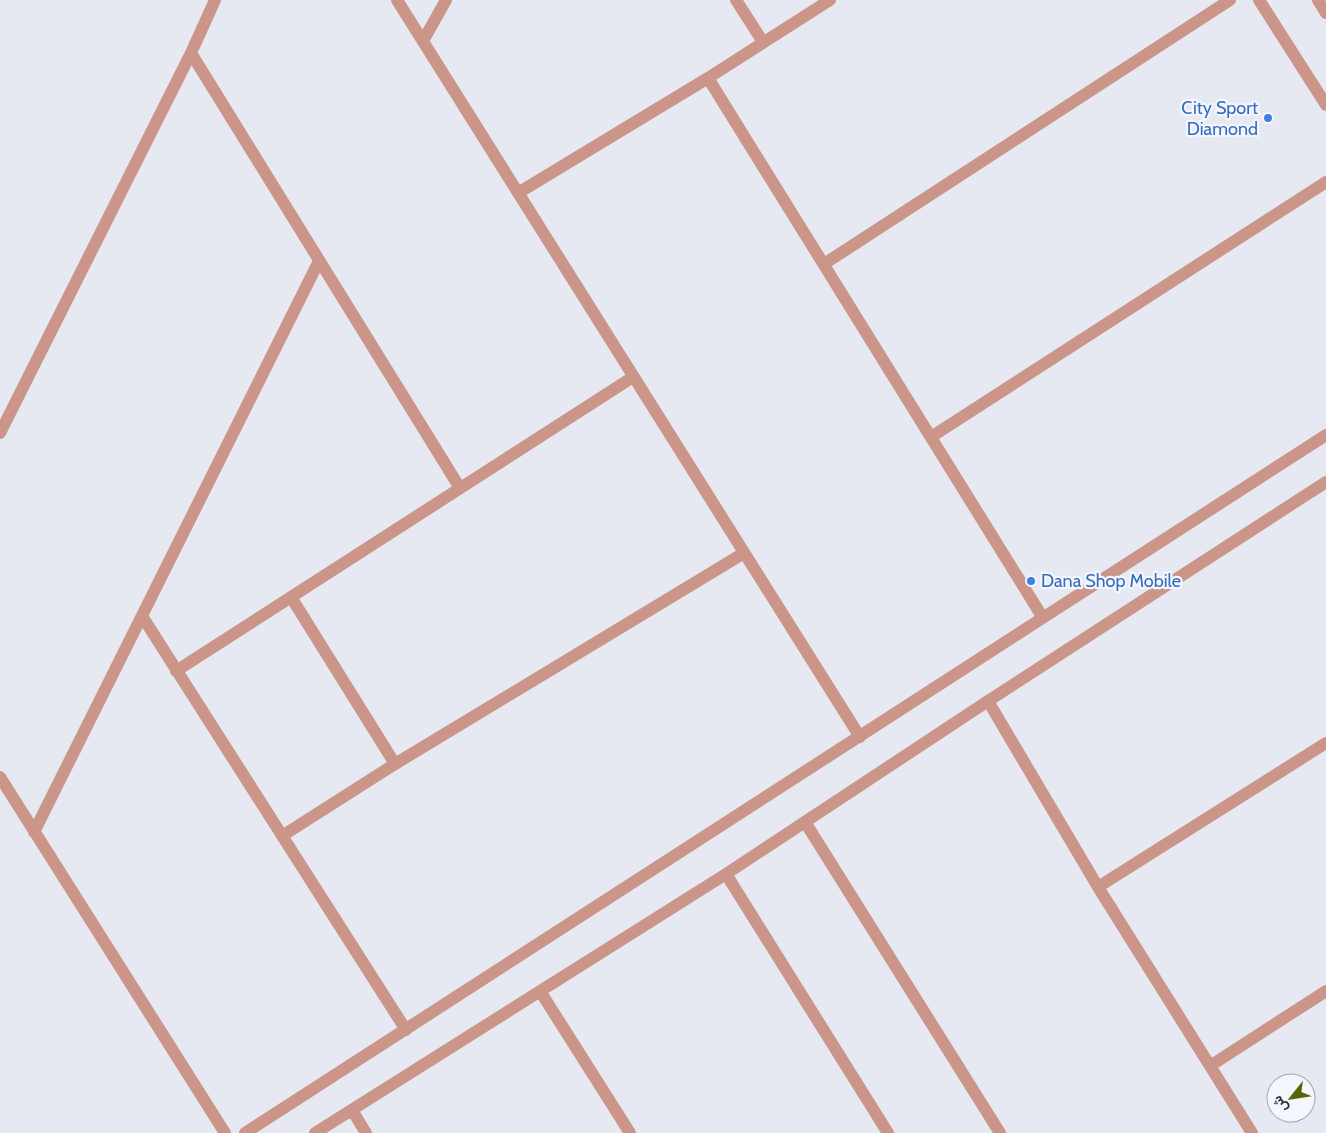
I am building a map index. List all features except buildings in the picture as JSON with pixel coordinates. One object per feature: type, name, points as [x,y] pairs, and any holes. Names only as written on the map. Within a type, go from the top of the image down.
[{"type":"street","points":[[0,433],[191,53],[215,0]]},
{"type":"street","points":[[397,0],[860,737]]},
{"type":"street","points":[[423,42],[446,0]]},
{"type":"street","points":[[736,0],[763,42]]},
{"type":"street","points":[[518,193],[708,78],[830,0]]},
{"type":"street","points":[[824,264],[1230,0]]},
{"type":"street","points":[[1259,0],[1326,105]]},
{"type":"street","points":[[1318,0],[1326,13]]},
{"type":"street","points":[[191,53],[460,488]]},
{"type":"street","points":[[708,78],[1043,618]]},
{"type":"street","points":[[931,437],[1326,182]]},
{"type":"street","points":[[34,832],[320,261]]},
{"type":"street","points":[[176,671],[633,377]]},
{"type":"street","points":[[245,1133],[1326,435]]},
{"type":"street","points":[[315,1133],[726,874],[1326,482]]},
{"type":"street","points":[[282,836],[396,764],[744,553]]},
{"type":"street","points":[[291,597],[396,764]]},
{"type":"street","points":[[142,616],[406,1030]]},
{"type":"street","points":[[988,702],[1098,887],[1252,1133]]},
{"type":"street","points":[[1098,887],[1326,744]]},
{"type":"street","points":[[0,777],[225,1133]]},
{"type":"street","points":[[806,822],[1000,1133]]},
{"type":"street","points":[[726,874],[888,1133]]},
{"type":"street","points":[[1210,1066],[1326,990]]},
{"type":"street","points":[[540,991],[630,1133]]},
{"type":"street","points":[[352,1110],[366,1133]]},
{"type":"place","name":"City Sport Diamond","points":[[1268,118]]},
{"type":"place","name":"Dana Shop Mobile","points":[[1031,581]]}]
